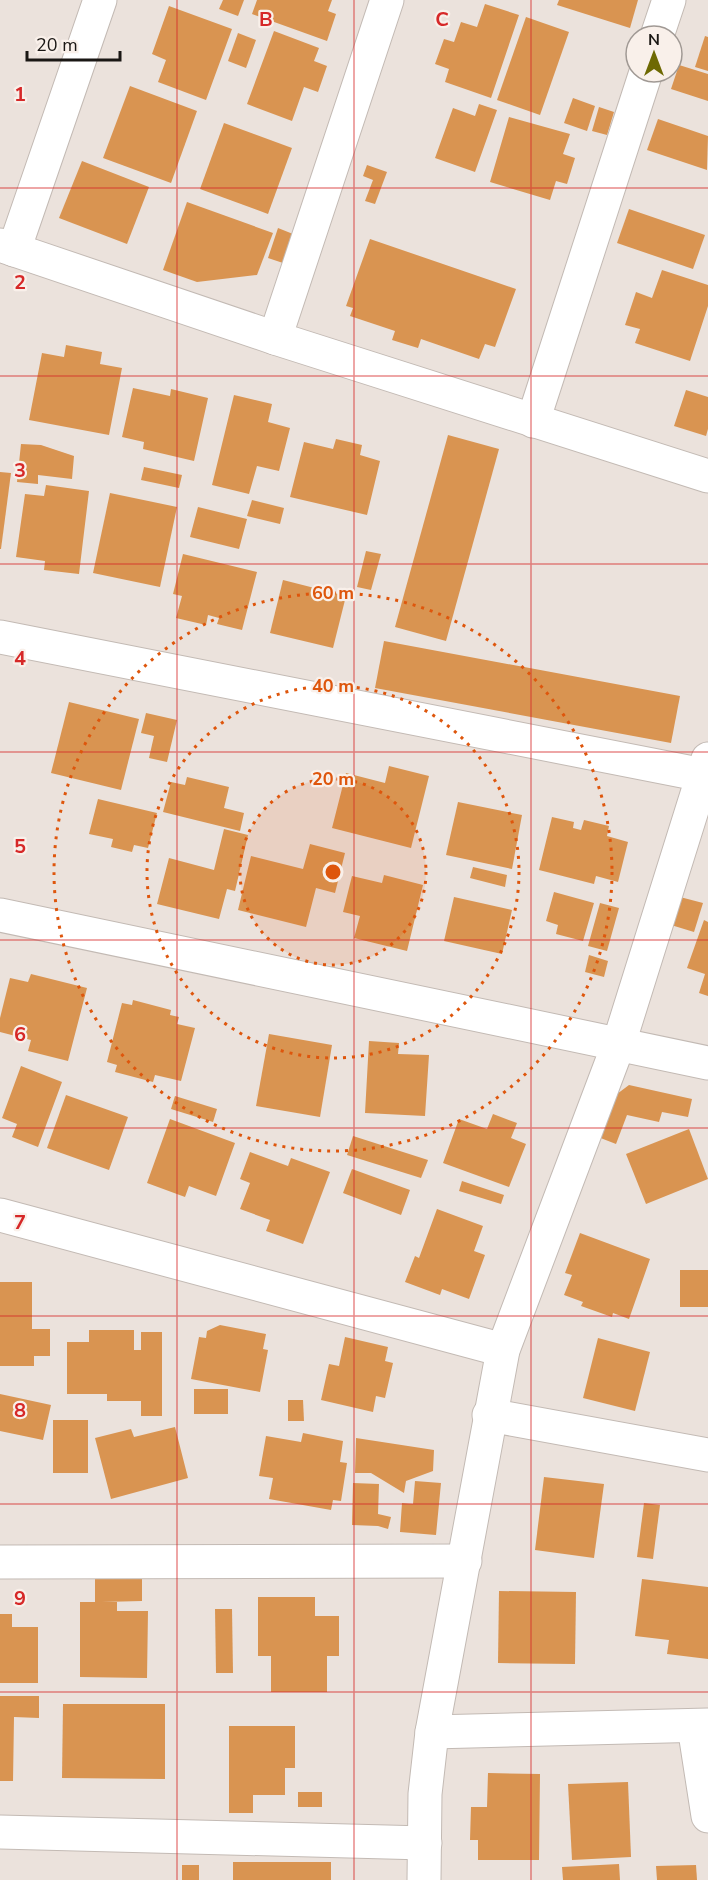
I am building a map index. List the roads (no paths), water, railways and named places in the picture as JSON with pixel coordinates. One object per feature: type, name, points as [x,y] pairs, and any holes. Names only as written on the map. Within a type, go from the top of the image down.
[{"type":"street","points":[[100,0],[7,248],[275,338],[708,476]]},
{"type":"street","points":[[275,338],[387,0]]},
{"type":"street","points":[[661,24],[669,0]]},
{"type":"street","points":[[533,421],[642,84]]},
{"type":"street","points":[[0,637],[705,767],[619,1043],[503,1350],[489,1415],[465,1561],[432,1732],[425,1794],[424,1880]]},
{"type":"street","points":[[0,915],[708,1063]]},
{"type":"street","points":[[0,1215],[503,1350]]},
{"type":"street","points":[[489,1415],[708,1455]]},
{"type":"street","points":[[0,1562],[465,1561]]},
{"type":"street","points":[[432,1732],[701,1726],[708,1816]]},
{"type":"street","points":[[0,1833],[425,1843]]}]
